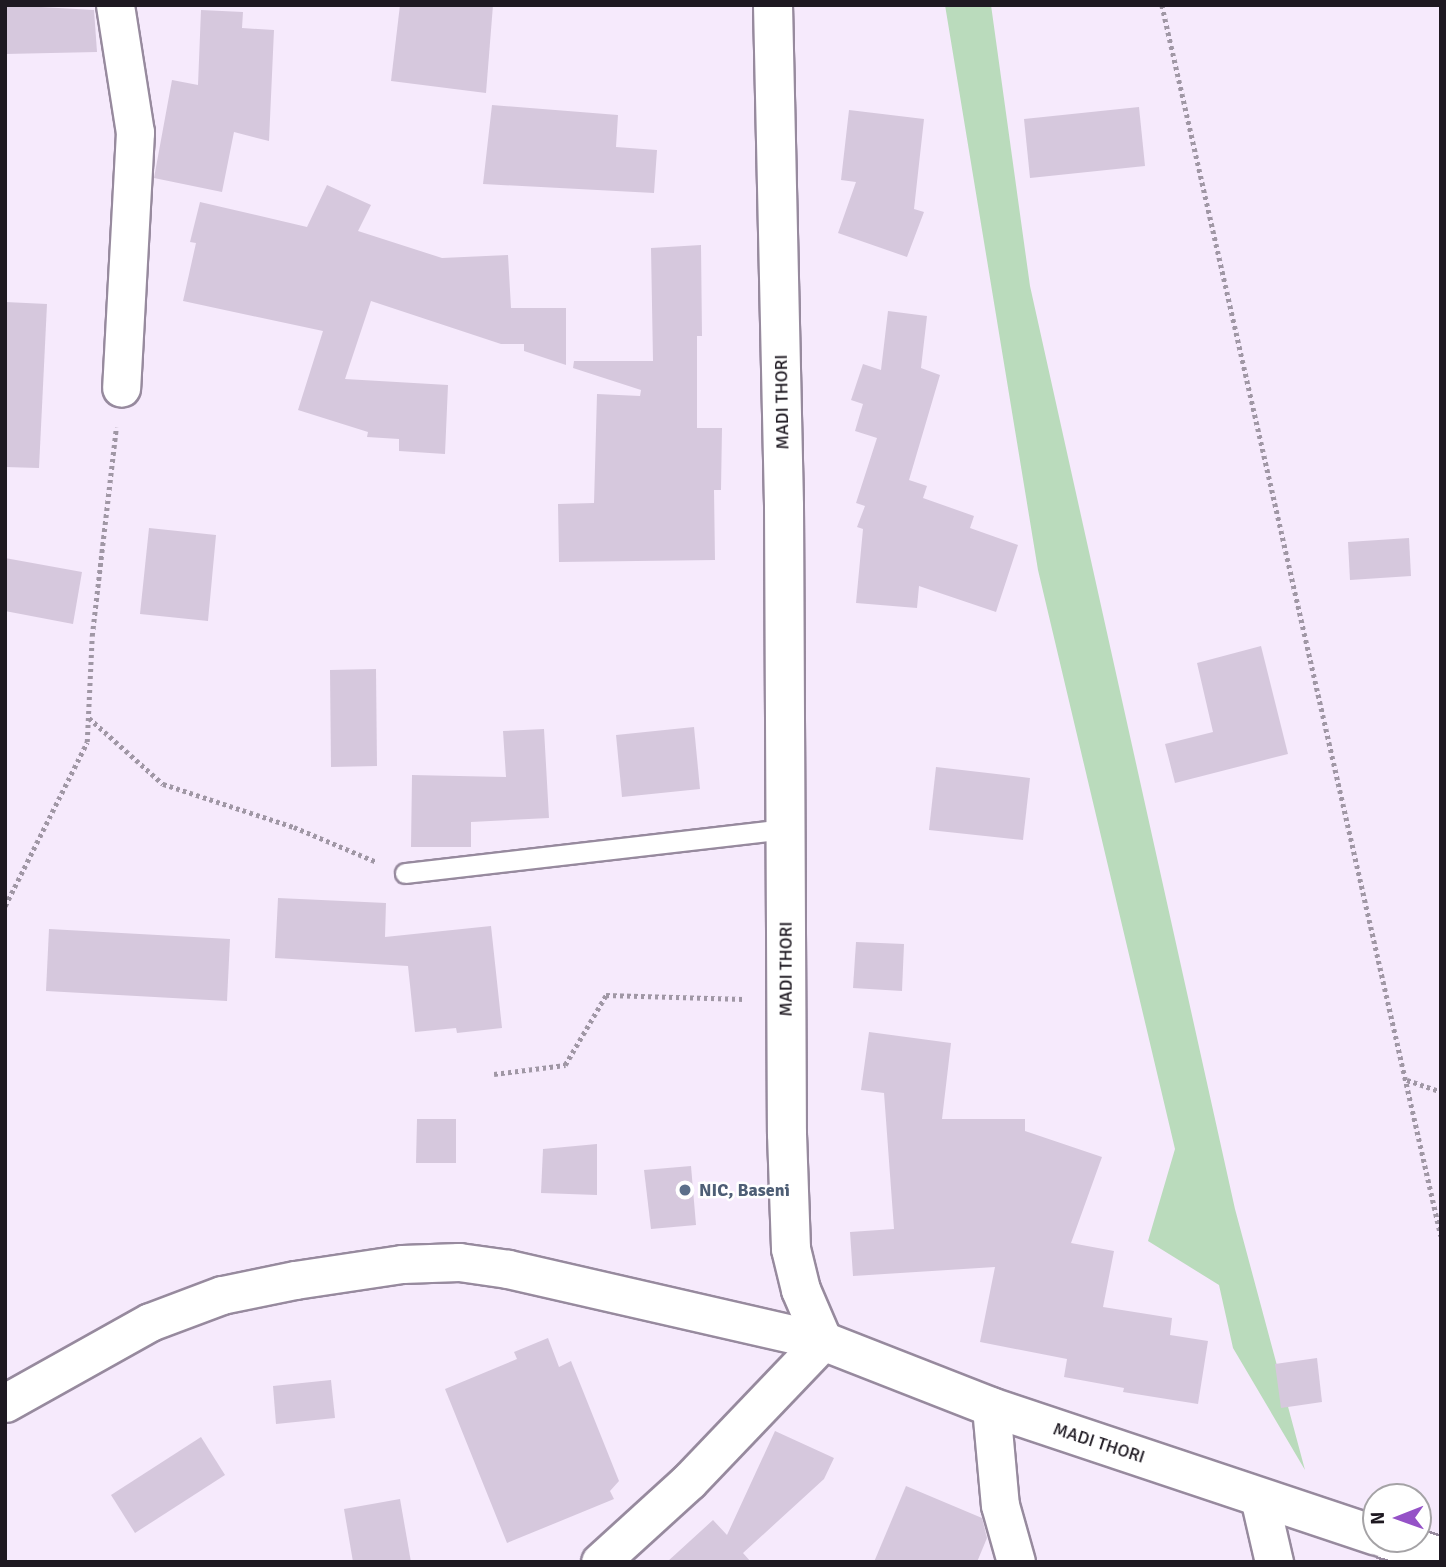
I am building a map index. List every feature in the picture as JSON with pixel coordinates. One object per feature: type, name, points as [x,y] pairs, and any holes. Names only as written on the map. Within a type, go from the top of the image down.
[{"type":"main road","name":"MADI THORI","points":[[773,5],[783,465],[786,1001],[792,1249],[801,1290],[823,1341],[991,1407],[1362,1531]]},
{"type":"street","points":[[115,5],[135,132],[121,388]]},
{"type":"street","points":[[5,1403],[150,1322],[222,1295],[295,1280],[402,1264],[459,1262],[508,1269],[823,1341]]},
{"type":"street","points":[[600,1562],[689,1481],[823,1341]]},
{"type":"street","points":[[991,1407],[1000,1505],[1016,1562]]},
{"type":"street","points":[[1259,1497],[1274,1562]]},
{"type":"lane","points":[[405,873],[786,830]]},
{"type":"path","points":[[1162,5],[1441,1236]]},
{"type":"path","points":[[5,906],[87,742],[92,636],[121,388]]},
{"type":"path","points":[[88,718],[163,784],[294,827],[405,873]]},
{"type":"path","points":[[494,1074],[565,1065],[606,995],[786,1001]]},
{"type":"path","points":[[1407,1080],[1441,1092]]},
{"type":"green space","points":[[945,5],[991,5],[1030,286],[1235,1209],[1305,1470],[1233,1348],[1219,1285],[1148,1241],[1175,1149],[1038,570]]},
{"type":"building","points":[[5,5],[94,10],[97,52],[5,54]]},
{"type":"building","points":[[400,5],[493,5],[486,93],[391,81]]},
{"type":"building","points":[[201,10],[243,12],[242,28],[274,30],[269,141],[234,132],[222,192],[154,178],[172,80],[198,85]]},
{"type":"building","points":[[492,105],[618,115],[616,147],[657,150],[654,193],[483,184]]},
{"type":"building","points":[[1139,107],[1145,166],[1030,178],[1024,119]]},
{"type":"building","points":[[849,110],[924,119],[914,209],[924,212],[907,257],[838,233],[856,182],[841,180]]},
{"type":"building","points":[[327,185],[371,205],[358,231],[442,258],[508,255],[511,308],[566,308],[566,365],[524,351],[524,344],[501,344],[371,301],[345,379],[448,385],[445,454],[399,451],[399,439],[367,437],[368,432],[298,410],[323,331],[183,301],[196,243],[190,242],[200,202],[307,227]]},
{"type":"building","points":[[701,245],[702,336],[697,336],[697,428],[722,428],[721,490],[714,490],[715,560],[559,562],[558,504],[594,503],[597,394],[640,396],[641,390],[573,368],[574,361],[653,361],[651,248]]},
{"type":"building","points":[[5,302],[47,304],[39,468],[5,467]]},
{"type":"building","points":[[888,311],[927,316],[921,368],[940,375],[909,480],[927,486],[923,498],[974,516],[970,528],[1018,545],[996,612],[919,586],[917,608],[856,603],[863,529],[857,527],[865,506],[856,503],[877,438],[855,431],[863,404],[851,400],[863,364],[881,370]]},
{"type":"building","points":[[149,528],[216,535],[208,621],[140,614]]},
{"type":"building","points":[[1409,538],[1411,576],[1350,580],[1348,542]]},
{"type":"building","points":[[5,558],[82,572],[73,624],[5,611]]},
{"type":"building","points":[[1261,646],[1288,754],[1175,783],[1165,744],[1213,732],[1197,663]]},
{"type":"building","points":[[376,669],[377,766],[331,767],[330,670]]},
{"type":"building","points":[[694,727],[700,789],[622,797],[616,735]]},
{"type":"building","points":[[544,729],[549,818],[471,822],[471,847],[411,847],[412,775],[506,777],[503,731]]},
{"type":"building","points":[[936,767],[1030,778],[1023,840],[929,830]]},
{"type":"building","points":[[278,898],[386,903],[385,937],[491,926],[502,1028],[457,1033],[456,1028],[415,1032],[408,966],[275,958]]},
{"type":"building","points":[[49,929],[230,939],[227,1001],[46,991]]},
{"type":"building","points":[[856,942],[904,944],[902,991],[853,988]]},
{"type":"building","points":[[869,1032],[951,1043],[942,1119],[1025,1119],[1025,1131],[1102,1157],[1071,1243],[1114,1251],[1103,1307],[1172,1318],[1170,1335],[1208,1341],[1198,1404],[1123,1392],[1124,1388],[1064,1377],[1067,1359],[980,1342],[995,1267],[853,1276],[850,1232],[894,1229],[884,1093],[861,1090]]},
{"type":"building","points":[[417,1119],[456,1119],[456,1163],[416,1163]]},
{"type":"building","points":[[597,1144],[597,1195],[541,1193],[543,1149]]},
{"type":"building","points":[[691,1166],[696,1225],[651,1229],[644,1170]]},
{"type":"building","points":[[548,1338],[559,1367],[571,1361],[619,1481],[610,1491],[614,1499],[507,1543],[445,1389],[517,1359],[514,1352]]},
{"type":"building","points":[[1317,1358],[1322,1402],[1281,1408],[1275,1364]]},
{"type":"building","points":[[331,1380],[335,1418],[276,1424],[273,1386]]},
{"type":"building","points":[[775,1431],[834,1458],[824,1479],[743,1553],[751,1562],[667,1562],[713,1520],[727,1535]]},
{"type":"building","points":[[201,1437],[225,1475],[135,1533],[111,1495]]},
{"type":"building","points":[[906,1486],[982,1518],[987,1538],[977,1562],[874,1562]]},
{"type":"building","points":[[400,1499],[411,1562],[353,1562],[344,1509]]},
{"type":"place","name":"NIC, Baseni","points":[[685,1190]]}]
